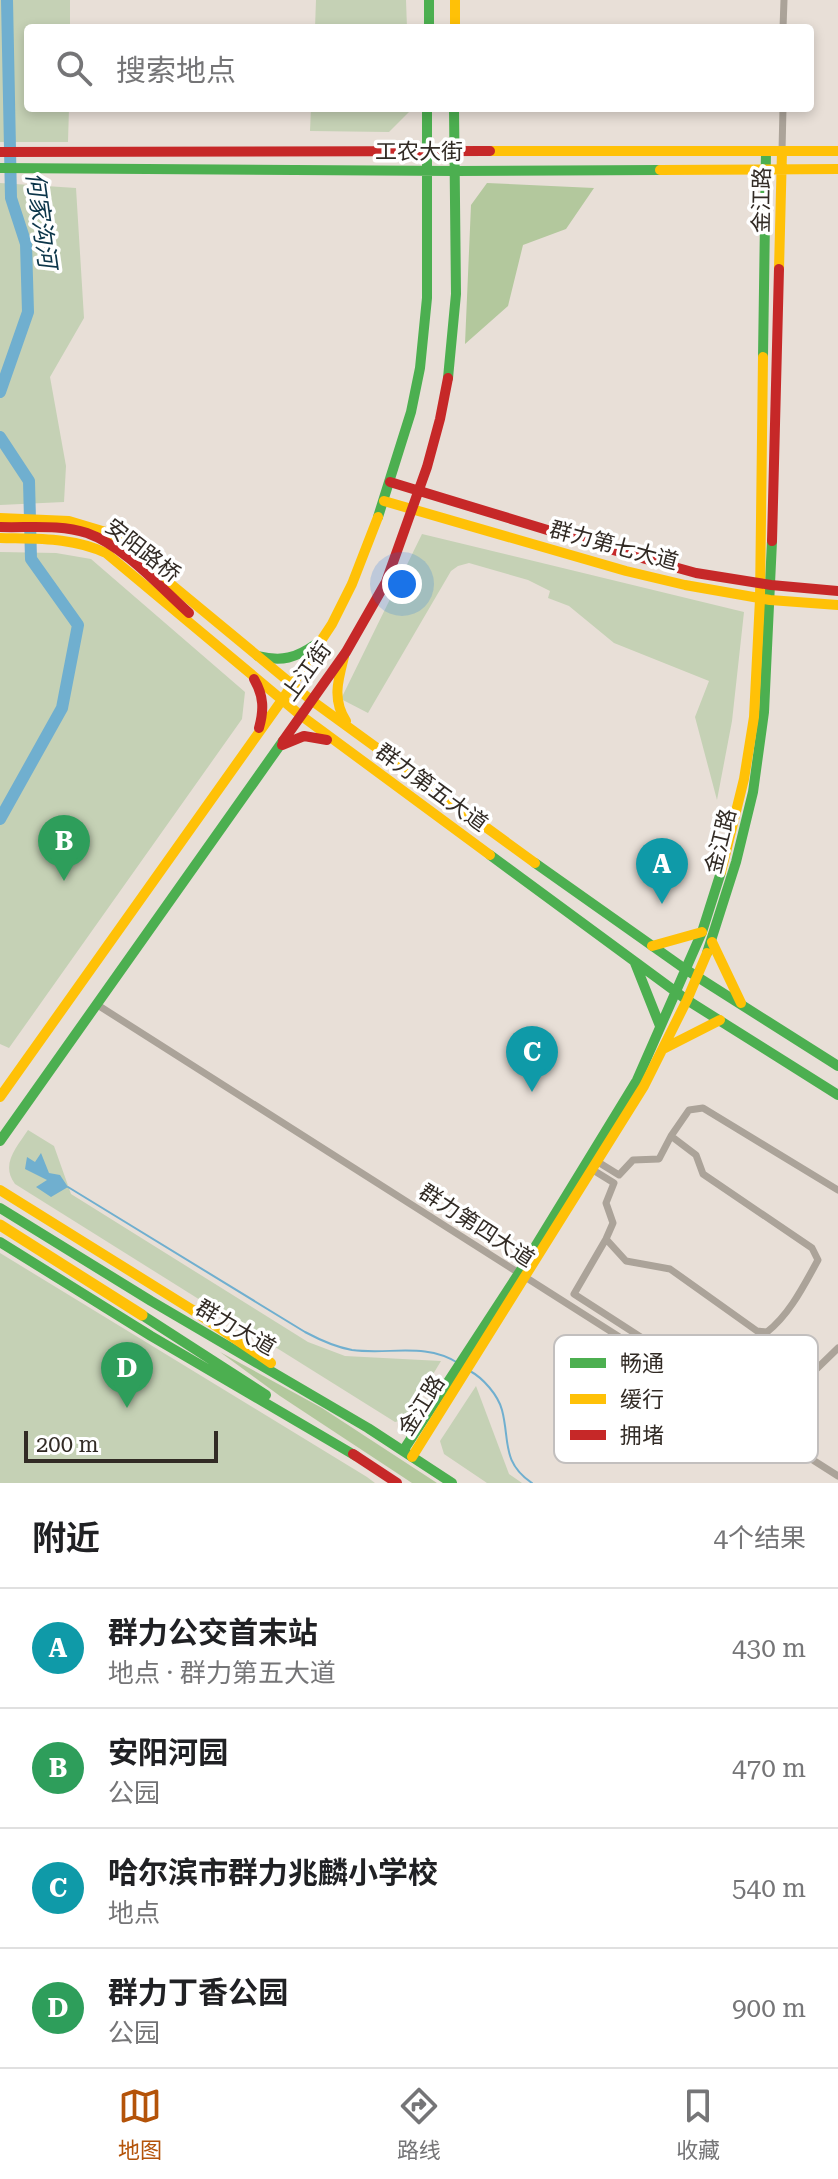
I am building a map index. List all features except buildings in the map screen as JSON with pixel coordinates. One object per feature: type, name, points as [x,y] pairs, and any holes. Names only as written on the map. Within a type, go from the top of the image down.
[{"type":"main road","points":[[429,0],[429,24]]},
{"type":"main road","points":[[455,0],[455,24]]},
{"type":"main road","name":"上江街","points":[[0,1097],[292,686],[332,624],[352,584],[390,482],[411,412],[420,368],[427,298],[427,112]]},
{"type":"main road","name":"上江街","points":[[0,1141],[299,714],[346,652],[390,573],[440,424],[450,371],[457,256],[454,112]]},
{"type":"main road","name":"金江路","points":[[408,1454],[596,1166],[644,1086],[698,977],[736,862],[753,792],[764,712],[766,151]]},
{"type":"main road","name":"金江路","points":[[765,584],[782,151]]},
{"type":"main road","name":"工农大街","points":[[0,152],[838,151]]},
{"type":"main road","name":"工农大街","points":[[0,168],[427,171],[838,169]]},
{"type":"main road","name":"群力第七大道","points":[[390,482],[696,573],[838,591]]},
{"type":"main road","name":"群力第七大道","points":[[384,501],[685,585],[765,600],[838,605]]},
{"type":"main road","name":"群力第五大道","points":[[0,518],[64,520],[88,524],[109,533],[292,686],[354,732],[685,969],[838,1066]]},
{"type":"main road","name":"安阳路桥","points":[[0,527],[68,530],[97,537],[115,548],[205,626],[231,657]]},
{"type":"main road","name":"群力第五大道","points":[[0,538],[86,543],[106,553],[299,714],[687,1000],[838,1095]]},
{"type":"main road","name":"金江路","points":[[523,1275],[637,1080],[702,932],[727,853],[744,779],[754,717],[765,600]]},
{"type":"main road","points":[[255,655],[288,661],[304,654],[321,640]]},
{"type":"main road","points":[[346,652],[335,694],[336,704],[354,732]]},
{"type":"main road","points":[[251,674],[264,699],[257,735]]},
{"type":"main road","points":[[274,750],[300,735],[320,737],[341,745]]},
{"type":"main road","points":[[652,946],[702,932]]},
{"type":"main road","points":[[712,942],[742,1005]]},
{"type":"main road","points":[[635,961],[660,1026]]},
{"type":"main road","points":[[663,1049],[720,1020]]},
{"type":"main road","points":[[0,1190],[191,1309],[368,1428]]},
{"type":"main road","name":"群力大道","points":[[0,1208],[368,1428],[452,1483]]},
{"type":"main road","name":"群力大道","points":[[0,1225],[199,1350],[397,1483]]},
{"type":"main road","points":[[0,1242],[151,1336],[356,1456]]},
{"type":"street","points":[[783,24],[784,0]]},
{"type":"street","points":[[782,151],[783,112]]},
{"type":"street","name":"群力第四大道","points":[[96,1004],[617,1335]]},
{"type":"street","points":[[596,1166],[619,1175],[633,1160],[659,1159],[689,1110],[703,1108],[838,1190]]},
{"type":"street","points":[[606,1239],[626,1261],[670,1269],[757,1331],[767,1332],[781,1321],[818,1260],[812,1248],[703,1174],[696,1155],[671,1136]]},
{"type":"street","points":[[596,1166],[614,1183],[606,1203],[613,1223],[574,1294],[637,1335]]},
{"type":"street","points":[[818,1367],[838,1348]]},
{"type":"street","name":"群力第四大道","points":[[818,1463],[838,1476]]},
{"type":"green space","points":[[0,0],[70,0],[70,24],[24,24],[24,112],[69,112],[68,142],[0,142]]},
{"type":"green space","points":[[316,0],[406,0],[407,24],[315,24]]},
{"type":"green space","points":[[311,112],[409,112],[389,132],[310,131]]},
{"type":"green space","points":[[0,183],[76,188],[84,318],[50,377],[66,466],[64,502],[0,505]]},
{"type":"green space","points":[[487,183],[594,188],[566,229],[523,245],[508,306],[465,344],[471,205]]},
{"type":"green space","points":[[422,534],[744,612],[732,721],[717,800],[695,717],[709,681],[614,643],[569,606],[548,598],[550,591],[528,580],[469,563],[451,571],[368,713],[341,699]]},
{"type":"green space","points":[[0,552],[56,553],[91,559],[245,692],[242,719],[9,1048],[0,1044]]},
{"type":"green space","points":[[28,1130],[54,1146],[71,1194],[308,1342],[345,1356],[441,1361],[409,1414],[395,1422],[15,1184],[9,1170],[10,1163]]},
{"type":"green space","points":[[0,1253],[367,1477],[375,1483],[0,1483]]},
{"type":"green space","points":[[220,1352],[322,1408],[437,1483],[412,1483],[280,1396]]},
{"type":"green space","points":[[476,1386],[509,1474],[522,1483],[487,1483],[444,1454],[440,1441]]},
{"type":"water","points":[[41,1153],[49,1173],[60,1175],[68,1187],[51,1197],[36,1187],[47,1180],[25,1169],[27,1157],[35,1162]]},
{"type":"waterway","name":"何家沟河","points":[[0,392],[28,312],[26,244],[11,198],[7,0]]},
{"type":"waterway","name":"何家沟河","points":[[0,437],[29,481],[31,559],[78,625],[62,708],[0,819]]},
{"type":"waterway","points":[[68,1187],[322,1340],[352,1350],[433,1353],[458,1363]]},
{"type":"waterway","points":[[470,1371],[485,1382],[497,1399],[511,1459],[532,1483]]},
{"type":"traffic: fast","points":[[429,0],[429,24]]},
{"type":"traffic: fast","points":[[378,517],[411,412],[420,368],[427,298],[427,112]]},
{"type":"traffic: fast","points":[[448,378],[456,294],[454,112]]},
{"type":"traffic: fast","points":[[763,357],[766,151]]},
{"type":"traffic: fast","points":[[0,168],[660,170]]},
{"type":"traffic: fast","points":[[707,953],[736,862],[753,792],[764,712],[772,541]]},
{"type":"traffic: fast","points":[[258,656],[288,658],[316,644]]},
{"type":"traffic: fast","points":[[0,1141],[283,741]]},
{"type":"traffic: fast","points":[[490,855],[687,1000],[838,1095]]},
{"type":"traffic: fast","points":[[535,863],[685,969],[838,1066]]},
{"type":"traffic: fast","points":[[403,1451],[519,1273],[637,1080],[702,932],[721,872]]},
{"type":"traffic: fast","points":[[635,963],[660,1026]]},
{"type":"traffic: fast","points":[[0,1208],[368,1428],[452,1483]]},
{"type":"traffic: fast","points":[[0,1242],[151,1336],[356,1456]]},
{"type":"traffic: fast","points":[[142,1315],[266,1395]]},
{"type":"traffic: slow","points":[[455,0],[455,24]]},
{"type":"traffic: slow","points":[[490,151],[838,151]]},
{"type":"traffic: slow","points":[[779,269],[782,151]]},
{"type":"traffic: slow","points":[[660,170],[838,169]]},
{"type":"traffic: slow","points":[[721,872],[744,779],[754,717],[760,599],[763,357]]},
{"type":"traffic: slow","points":[[384,501],[685,585],[770,600],[838,605]]},
{"type":"traffic: slow","points":[[0,1097],[282,700],[332,624],[352,584],[378,517]]},
{"type":"traffic: slow","points":[[0,518],[69,521],[109,533],[311,700],[535,863]]},
{"type":"traffic: slow","points":[[0,538],[67,541],[106,553],[299,714],[490,855]]},
{"type":"traffic: slow","points":[[344,657],[338,698],[346,721]]},
{"type":"traffic: slow","points":[[652,946],[702,932]]},
{"type":"traffic: slow","points":[[712,942],[741,1003]]},
{"type":"traffic: slow","points":[[412,1457],[644,1086],[707,953]]},
{"type":"traffic: slow","points":[[663,1049],[720,1020]]},
{"type":"traffic: slow","points":[[0,1190],[191,1309],[271,1363]]},
{"type":"traffic: slow","points":[[0,1225],[142,1315]]},
{"type":"traffic: jam","points":[[0,152],[490,151]]},
{"type":"traffic: jam","points":[[772,541],[779,269]]},
{"type":"traffic: jam","points":[[283,741],[346,652],[386,582],[427,467],[448,378]]},
{"type":"traffic: jam","points":[[390,482],[696,573],[771,585],[838,591]]},
{"type":"traffic: jam","points":[[0,527],[66,528],[101,539],[141,568],[189,613]]},
{"type":"traffic: jam","points":[[254,679],[262,703],[259,728]]},
{"type":"traffic: jam","points":[[282,745],[304,736],[327,740]]},
{"type":"traffic: jam","points":[[353,1454],[397,1483]]},
{"type":"place","name":"安阳河园","points":[[64,881]]},
{"type":"place","name":"群力公交首末站","points":[[662,904]]},
{"type":"place","name":"哈尔滨市群力兆麟小学校","points":[[532,1092]]},
{"type":"place","name":"群力丁香公园","points":[[127,1408]]}]
